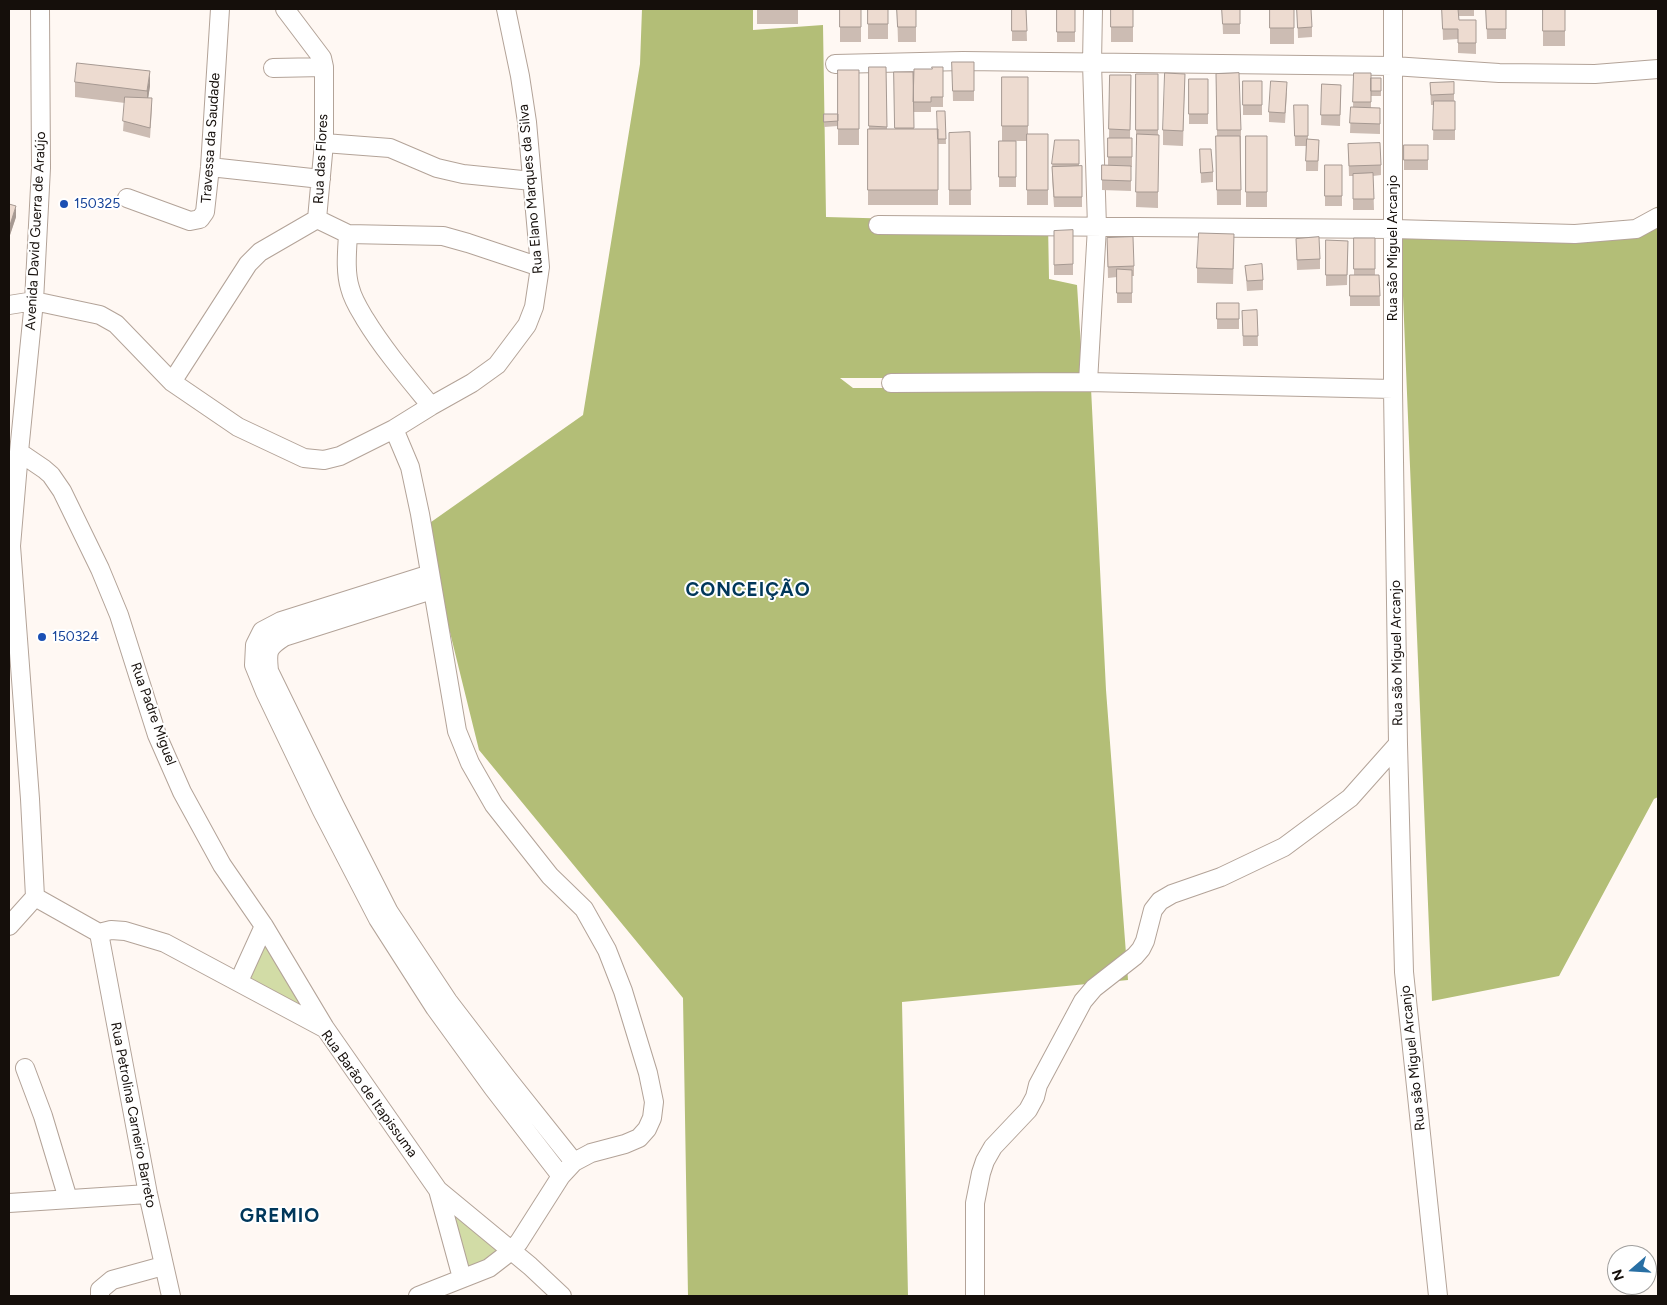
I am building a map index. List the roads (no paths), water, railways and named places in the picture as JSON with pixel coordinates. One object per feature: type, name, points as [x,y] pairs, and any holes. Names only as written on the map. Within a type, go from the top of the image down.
[{"type":"street","name":"Avenida David Guerra de Araújo","points":[[35,897],[30,799],[10,546],[34,301],[42,168],[40,9]]},
{"type":"street","name":"Travessa da Saudade","points":[[127,198],[190,221],[200,219],[205,212],[210,167],[220,9]]},
{"type":"street","name":"Rua das Flores","points":[[172,382],[248,264],[260,252],[317,219],[324,143],[324,67],[322,58],[285,9]]},
{"type":"street","name":"Rua Elano Marques da Silva","points":[[9,305],[34,301],[100,314],[116,324],[172,382],[238,427],[304,458],[324,460],[340,456],[394,429],[472,383],[497,365],[527,325],[534,306],[540,267],[527,122],[520,76],[506,9]]},
{"type":"street","points":[[1088,382],[1097,226],[1092,63],[1093,9]]},
{"type":"street","name":"Rua são Miguel Arcanjo","points":[[1393,9],[1393,389],[1398,744],[1404,972],[1438,1296]]},
{"type":"street","points":[[834,64],[963,61],[1393,66],[1500,73],[1595,74],[1658,70]]},
{"type":"street","points":[[273,68],[324,67]]},
{"type":"street","points":[[324,143],[390,148],[437,168],[463,174],[532,181]]},
{"type":"street","points":[[210,167],[321,179]]},
{"type":"street","points":[[878,225],[1394,229],[1575,234],[1636,229],[1658,218]]},
{"type":"street","points":[[317,219],[348,234],[443,236],[540,267]]},
{"type":"street","points":[[348,234],[349,287],[353,300],[387,351],[431,406]]},
{"type":"street","points":[[891,383],[1088,382],[1393,389]]},
{"type":"street","points":[[394,429],[410,467],[420,514],[457,731],[470,763],[494,805],[550,876],[584,909],[607,950],[623,991],[648,1072],[654,1102],[652,1118],[648,1129],[639,1138],[625,1144],[591,1153],[574,1162],[561,1176],[515,1246],[489,1268],[457,1286],[418,1296]]},
{"type":"street","name":"Rua Padre Miguel","points":[[19,452],[51,475],[62,491],[100,569],[119,615],[157,734],[182,792],[222,864],[264,926],[325,1028]]},
{"type":"street","points":[[431,582],[284,637],[271,646],[267,655],[269,671],[389,912],[448,1001],[506,1078],[574,1162]]},
{"type":"street","points":[[431,582],[281,621],[262,631],[255,645],[254,665],[303,772],[378,919],[435,1008],[493,1088],[561,1176]]},
{"type":"street","points":[[975,1296],[975,1203],[985,1161],[993,1147],[1028,1110],[1038,1085],[1083,1001],[1094,988],[1135,956],[1141,949],[1153,910],[1156,906],[1172,894],[1221,877],[1284,847],[1350,798],[1398,744]]},
{"type":"street","points":[[9,926],[35,897],[99,933]]},
{"type":"street","points":[[239,981],[264,926]]},
{"type":"street","name":"Rua Barão de Itapissuma","points":[[99,933],[111,930],[125,931],[164,943],[325,1028],[438,1190],[515,1246],[530,1266],[562,1296]]},
{"type":"street","name":"Rua Petrolina Carneiro Barreto","points":[[99,933],[148,1194],[171,1296]]},
{"type":"street","points":[[25,1068],[43,1116],[68,1199]]},
{"type":"street","points":[[438,1190],[457,1286]]},
{"type":"street","points":[[9,1203],[148,1194]]},
{"type":"street","points":[[100,1293],[112,1280],[163,1266]]},
{"type":"place","name":"150325","points":[[64,204]]},
{"type":"place","name":"150324","points":[[42,637]]},
{"type":"district","name":"CONCEIÇÃO","points":[[748,590]]},
{"type":"district","name":"GREMIO","points":[[280,1216]]}]
